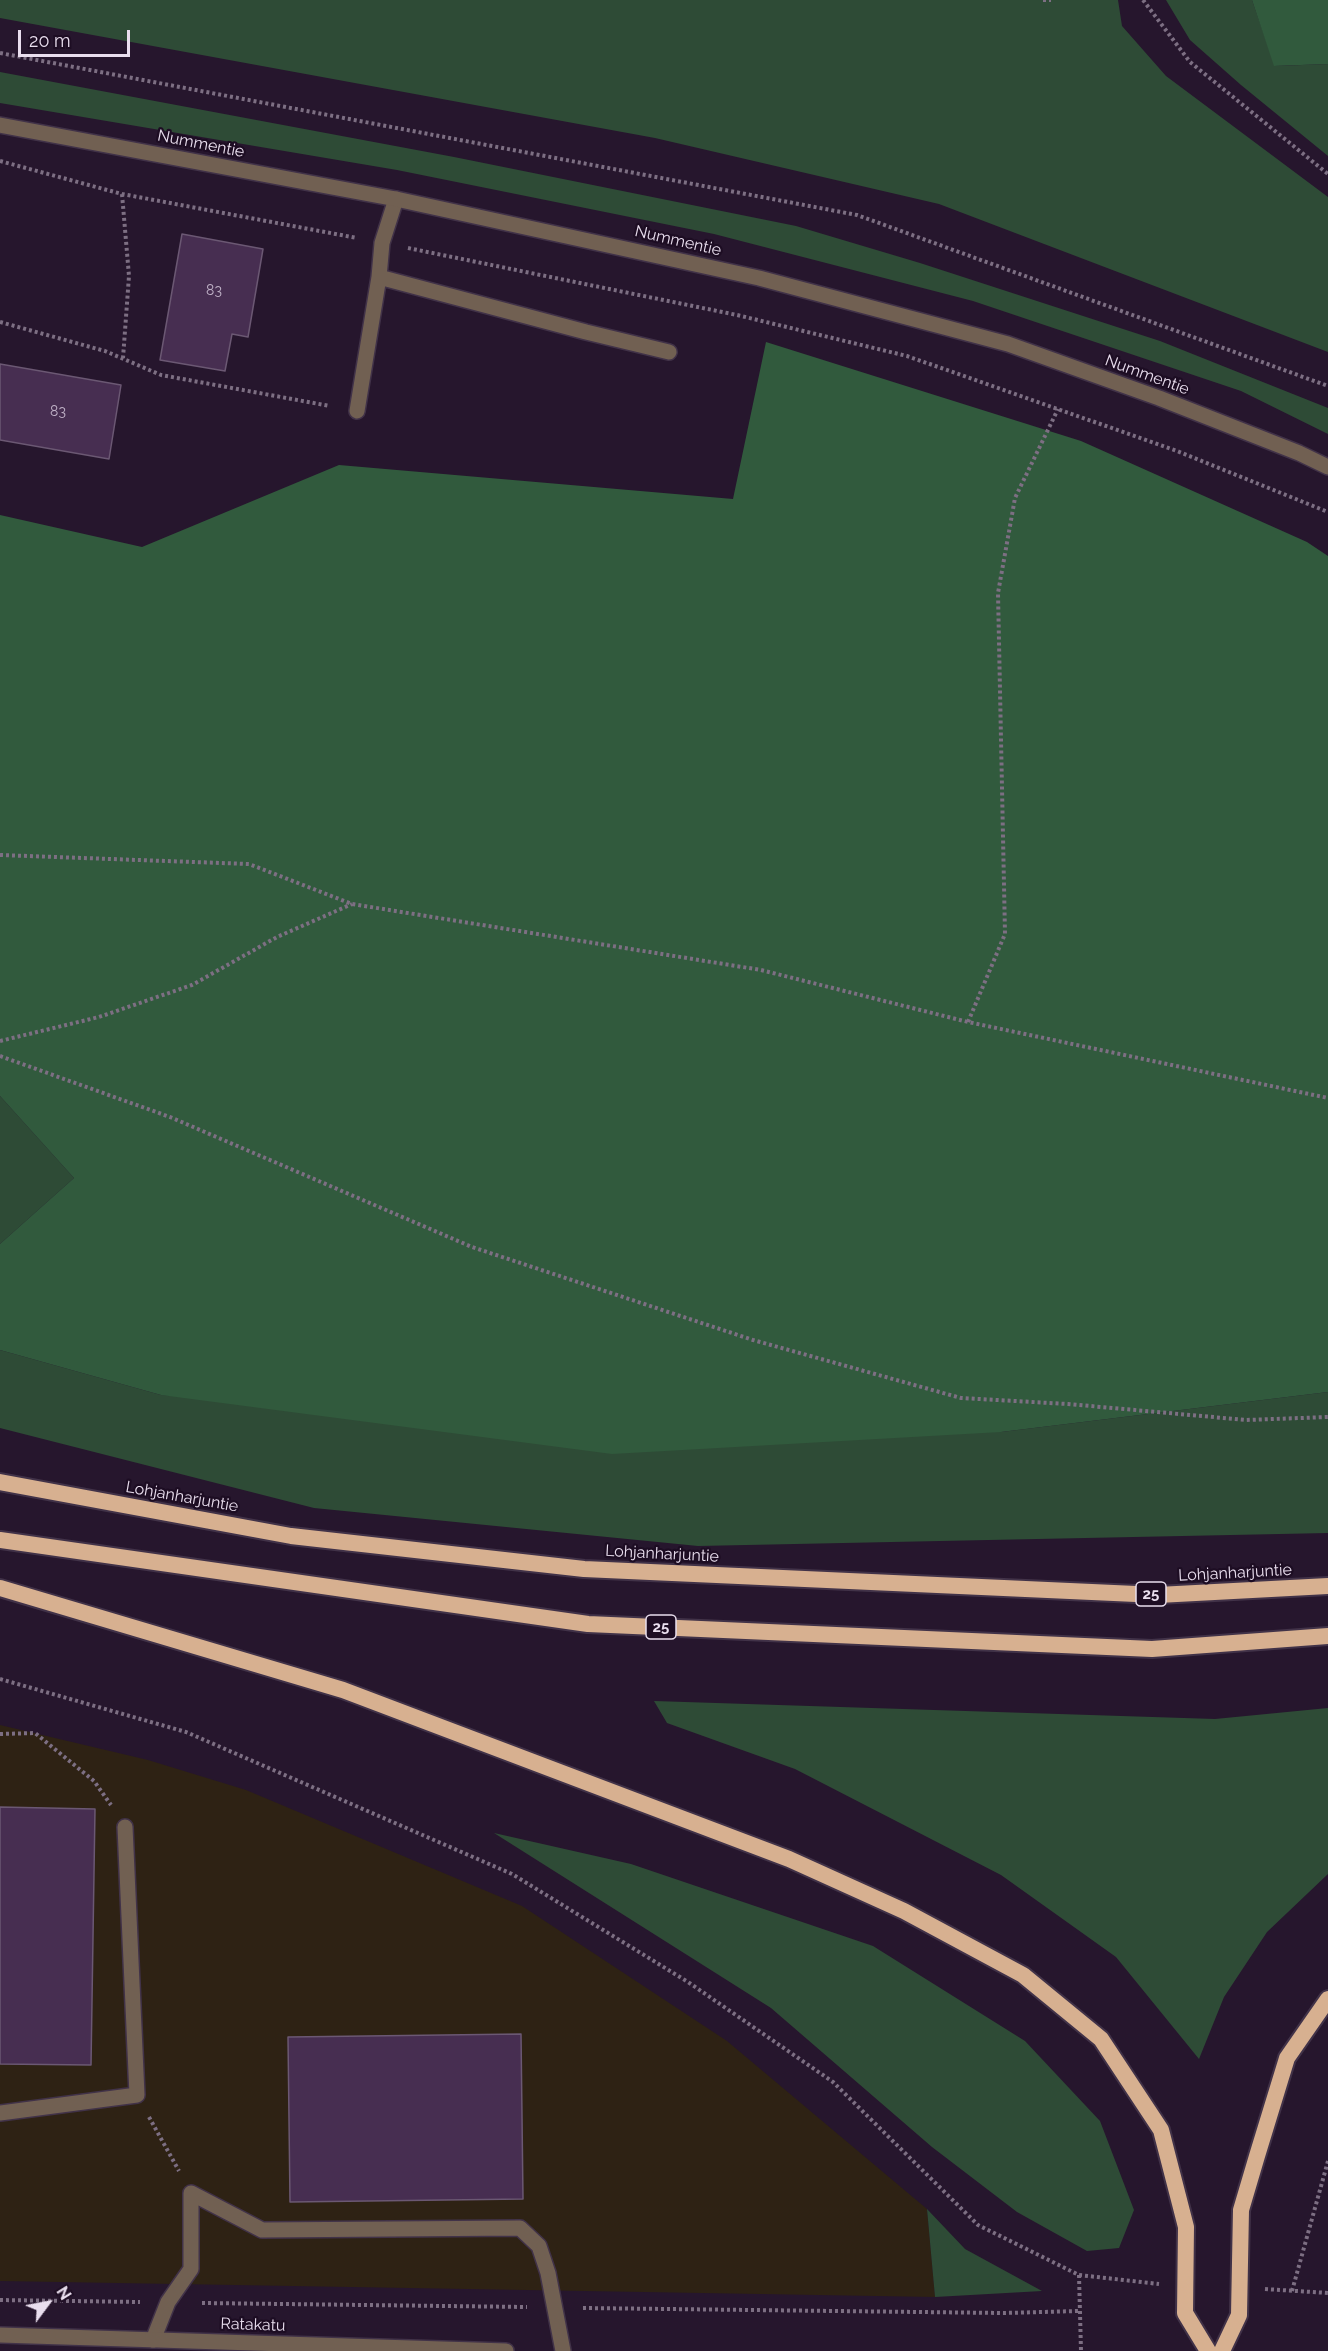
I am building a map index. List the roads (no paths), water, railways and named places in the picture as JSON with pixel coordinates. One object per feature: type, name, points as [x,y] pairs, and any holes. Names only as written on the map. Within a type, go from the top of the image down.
[{"type":"highway","name":"Lohjanharjuntie","points":[[0,1482],[291,1536],[584,1569],[1158,1595],[1328,1586]]},
{"type":"highway","name":"25","points":[[0,1540],[588,1624],[1152,1649],[1328,1636]]},
{"type":"highway","points":[[0,1588],[343,1690],[789,1859],[904,1911],[1023,1975],[1101,2039],[1161,2130],[1186,2227],[1185,2313],[1208,2351]]},
{"type":"highway","points":[[1222,2351],[1239,2315],[1241,2210],[1287,2058],[1328,1999]]},
{"type":"street","name":"Nummentie","points":[[0,125],[396,199],[759,278],[1008,344],[1160,398],[1299,453],[1328,467]]},
{"type":"street","points":[[357,411],[379,277],[382,243],[396,199]]},
{"type":"street","points":[[379,277],[669,352]]},
{"type":"street","points":[[0,2113],[137,2096],[125,1827]]},
{"type":"street","points":[[153,2340],[168,2302],[191,2269],[191,2193],[261,2230],[520,2228],[538,2246],[548,2273],[563,2351]]},
{"type":"street","name":"Ratakatu","points":[[0,2335],[506,2351]]}]
